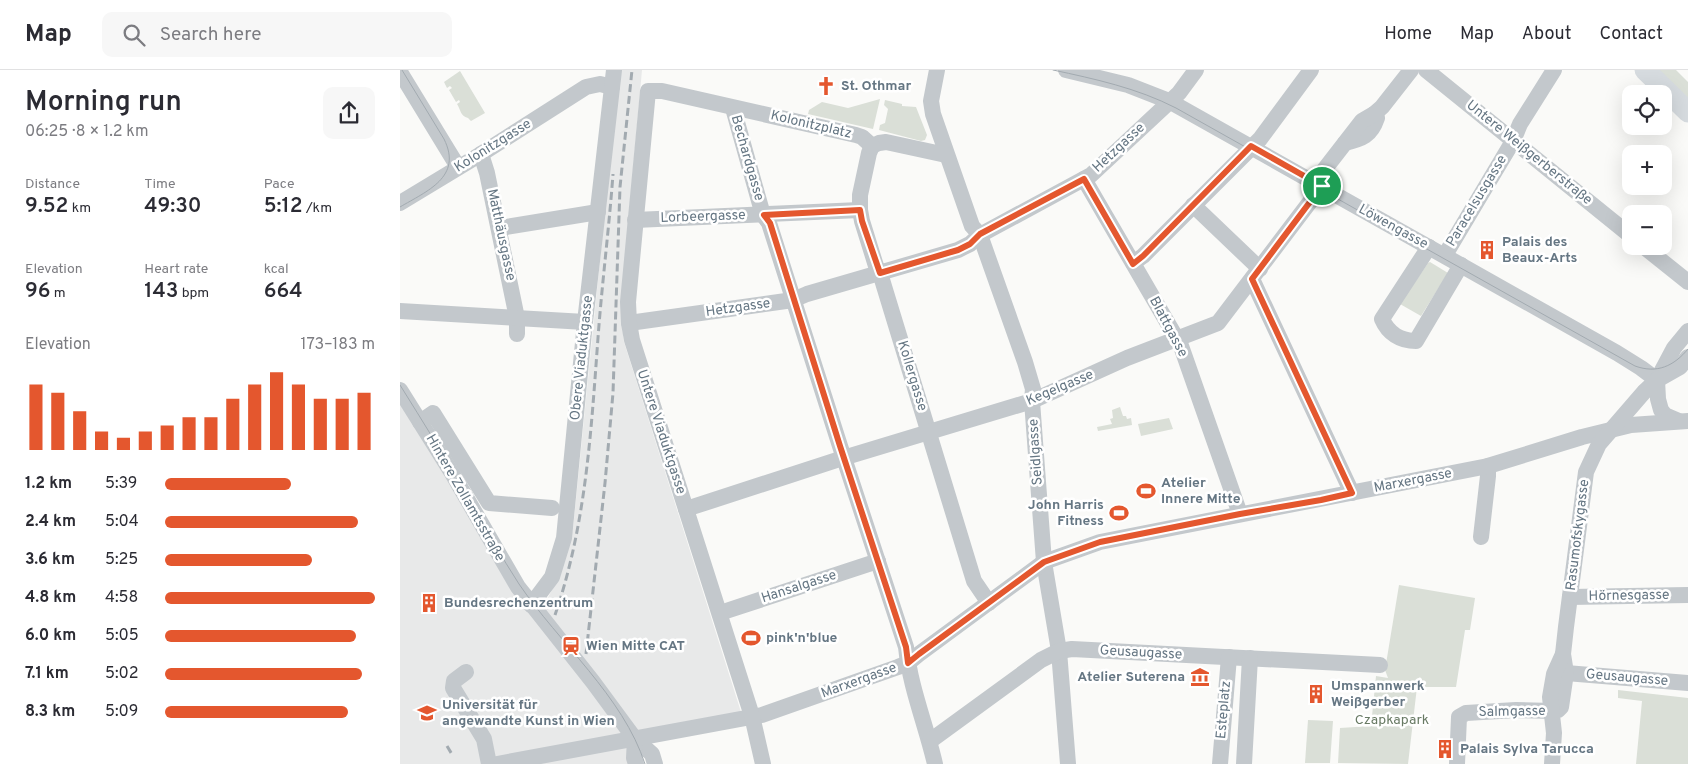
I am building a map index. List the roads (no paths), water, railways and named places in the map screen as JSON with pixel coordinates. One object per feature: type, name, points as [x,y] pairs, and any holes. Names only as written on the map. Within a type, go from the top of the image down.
[{"type":"main road","points":[[1645,70],[1688,112]]},
{"type":"street","name":"Obere Viaduktgasse","points":[[531,605],[552,577],[564,538],[585,322],[614,70]]},
{"type":"street","points":[[872,146],[886,142],[946,155],[931,107],[932,90],[937,70]]},
{"type":"street","name":"Löwengasse","points":[[1066,70],[1135,87],[1169,101],[1446,255],[1617,353],[1657,380]]},
{"type":"street","name":"Hetzgasse","points":[[629,323],[793,300],[807,294],[958,250],[970,244],[980,234],[1091,175],[1179,93],[1196,70]]},
{"type":"street","points":[[1133,264],[1260,139],[1311,70]]},
{"type":"street","name":"Kegelgasse","points":[[686,509],[844,458],[1032,401],[1127,358],[1218,323],[1322,186],[1324,170],[1362,121],[1378,111],[1410,70]]},
{"type":"street","name":"Untere Weißgerberstraße","points":[[1426,70],[1622,229]]},
{"type":"street","name":"Paracelsusgasse","points":[[1446,255],[1513,141],[1520,124],[1554,70]]},
{"type":"street","points":[[400,72],[458,167]]},
{"type":"street","name":"Kolonitzgasse","points":[[400,204],[586,87],[600,84],[612,87]]},
{"type":"street","name":"Untere Viaduktgasse","points":[[733,108],[662,91],[648,91],[628,302],[632,340],[752,716],[762,764]]},
{"type":"street","name":"Kolonitzplatz","points":[[733,108],[856,135],[862,137],[872,146]]},
{"type":"street","name":"Bechardgasse","points":[[733,108],[764,215],[770,223],[793,300],[906,647],[910,678],[930,741],[935,764]]},
{"type":"street","name":"Kollergasse","points":[[872,146],[860,195],[862,221],[880,273],[974,581],[989,603]]},
{"type":"street","name":"Matthäusgasse","points":[[481,154],[488,173],[500,228],[517,326]]},
{"type":"street","name":"Seidlgasse","points":[[946,155],[972,226],[980,234],[1026,362],[1033,389],[1032,401],[1044,562],[1059,651],[1068,764]]},
{"type":"street","name":"Blattgasse","points":[[1084,179],[1181,346],[1198,414],[1240,514]]},
{"type":"street","points":[[1193,205],[1256,274],[1352,493]]},
{"type":"street","name":"Lorbeergasse","points":[[636,220],[860,210]]},
{"type":"street","points":[[500,228],[598,212]]},
{"type":"street","points":[[1429,247],[1382,319],[1386,329],[1405,341],[1416,341],[1462,265]]},
{"type":"street","points":[[1654,255],[1688,282]]},
{"type":"street","points":[[400,311],[517,326],[585,322]]},
{"type":"street","name":"Rasumofskygasse","points":[[1657,380],[1674,348],[1688,331]]},
{"type":"street","name":"Rasumofskygasse","points":[[1553,711],[1561,707],[1566,673],[1563,654],[1586,472],[1600,444],[1611,429],[1644,392],[1657,380],[1680,367],[1688,357]]},
{"type":"street","points":[[1657,380],[1658,399],[1661,410],[1665,415],[1684,421]]},
{"type":"street","name":"Hintere Zollamtsstraße","points":[[400,390],[452,474],[506,569],[531,605],[593,682],[635,739],[652,754],[655,764]]},
{"type":"street","points":[[420,422],[433,413],[490,503],[552,508]]},
{"type":"street","name":"Marxergasse","points":[[497,764],[772,712],[908,663],[1044,562],[1100,542],[1488,466],[1611,429],[1631,425],[1684,421]]},
{"type":"street","points":[[1481,538],[1488,466]]},
{"type":"street","name":"Hansalgasse","points":[[720,613],[878,561]]},
{"type":"street","name":"Hörnesgasse","points":[[1570,597],[1688,595]]},
{"type":"street","name":"Geusaugasse","points":[[930,741],[1041,660],[1059,651],[1072,649],[1380,665]]},
{"type":"street","name":"Rasumofskygasse","points":[[1552,764],[1554,733],[1550,697],[1554,674],[1563,654]]},
{"type":"street","name":"Esteplatz","points":[[1220,764],[1230,657]]},
{"type":"street","name":"Esteplatz","points":[[1244,764],[1250,658]]},
{"type":"street","points":[[466,672],[454,680],[453,688],[484,739],[489,764]]},
{"type":"street","name":"Geusaugasse","points":[[1566,673],[1688,684]]},
{"type":"street","name":"Salmgasse","points":[[1457,764],[1459,717],[1466,712],[1553,711]]},
{"type":"street","points":[[635,739],[634,758],[636,764]]},
{"type":"tram line","points":[[400,207],[421,195],[439,181],[446,173],[449,163],[449,152],[444,139],[402,70]]},
{"type":"tram line","points":[[1053,70],[1131,90],[1176,108],[1635,366],[1651,369],[1665,367],[1677,360],[1688,349]]},
{"type":"tram line","points":[[400,385],[519,584],[622,715],[635,739],[645,764]]},
{"type":"railway","points":[[586,654],[613,393],[620,187],[632,70]]},
{"type":"railway","points":[[555,615],[574,547],[586,478],[613,174]]},
{"type":"railway","points":[[447,746],[453,756]]},
{"type":"place","name":"St. Othmar","points":[[826,86]]},
{"type":"place","name":"Palais des Beaux-Arts","points":[[1487,250]]},
{"type":"place","name":"Atelier Innere Mitte","points":[[1146,491]]},
{"type":"place","name":"John Harris Fitness","points":[[1119,513]]},
{"type":"place","name":"Bundesrechenzentrum","points":[[429,603]]},
{"type":"place","name":"pink'n'blue","points":[[751,638]]},
{"type":"place","name":"Wien Mitte CAT","points":[[571,646]]},
{"type":"place","name":"Atelier Suterena","points":[[1200,677]]},
{"type":"place","name":"Umspannwerk Weißgerber","points":[[1316,694]]},
{"type":"place","name":"Universität für angewandte Kunst in Wien","points":[[427,713]]},
{"type":"place","name":"Palais Sylva Tarucca","points":[[1445,749]]},
{"type":"park label","name":"Czapkapark","points":[[1392,720]]}]
